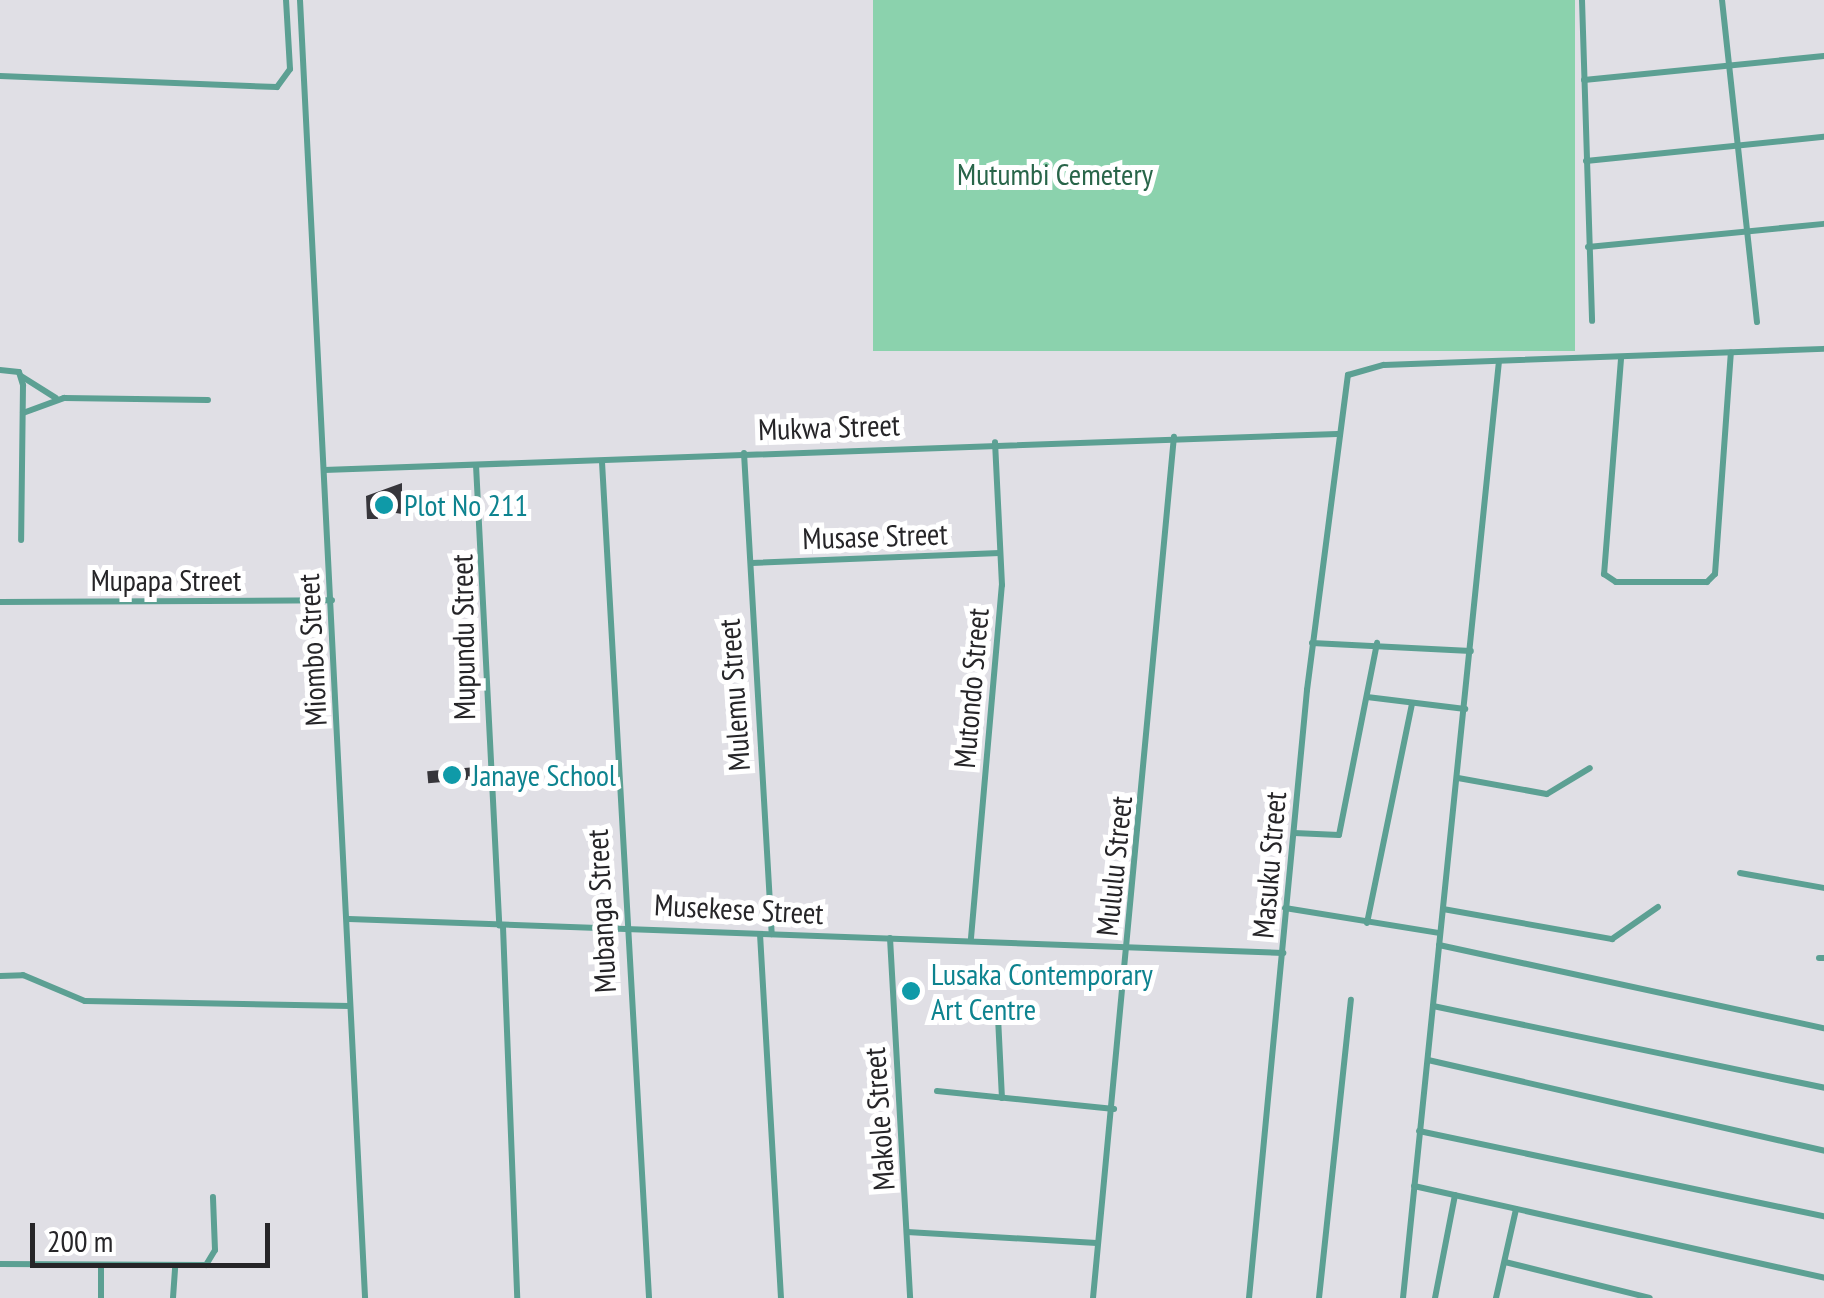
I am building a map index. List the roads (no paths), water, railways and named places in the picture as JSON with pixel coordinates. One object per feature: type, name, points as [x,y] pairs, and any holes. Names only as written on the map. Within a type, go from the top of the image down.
[{"type":"street","points":[[0,76],[277,87],[290,69],[286,0]]},
{"type":"street","name":"Miombo Street","points":[[300,0],[365,1298]]},
{"type":"street","points":[[1582,0],[1592,321]]},
{"type":"street","points":[[1722,0],[1757,322]]},
{"type":"street","points":[[1584,80],[1824,56]]},
{"type":"street","points":[[1586,161],[1824,137]]},
{"type":"street","points":[[1588,247],[1824,224]]},
{"type":"street","points":[[1403,1298],[1499,362],[1824,349]]},
{"type":"street","points":[[1622,359],[1604,574],[1616,582],[1707,582],[1715,574],[1731,353]]},
{"type":"street","name":"Masuku Street","points":[[1249,1298],[1312,643],[1337,434],[1348,376],[1357,367],[1499,362]]},
{"type":"street","points":[[0,370],[22,376],[57,398]]},
{"type":"street","points":[[22,376],[22,540]]},
{"type":"street","points":[[23,413],[57,398],[208,400]]},
{"type":"street","name":"Mukwa Street","points":[[324,470],[602,462],[995,442],[1337,434]]},
{"type":"street","name":"Mululu Street","points":[[1093,1298],[1114,1108],[1174,437]]},
{"type":"street","name":"Mutondo Street","points":[[972,938],[1000,553],[995,442]]},
{"type":"street","name":"Mulemu Street","points":[[744,453],[772,934]]},
{"type":"street","name":"Mubanga Street","points":[[602,462],[624,927],[649,1298]]},
{"type":"street","name":"Mupundu Street","points":[[476,465],[491,804],[501,849],[518,1298]]},
{"type":"street","name":"Musase Street","points":[[752,563],[1000,553]]},
{"type":"street","name":"Mupapa Street","points":[[0,602],[332,600]]},
{"type":"street","points":[[1312,643],[1376,643],[1471,651]]},
{"type":"street","points":[[1294,834],[1338,834],[1376,643]]},
{"type":"street","points":[[1367,697],[1465,709]]},
{"type":"street","points":[[1367,923],[1412,704]]},
{"type":"street","points":[[1458,778],[1547,794],[1590,768]]},
{"type":"street","points":[[1740,874],[1824,888]]},
{"type":"street","points":[[1444,909],[1612,940],[1658,907]]},
{"type":"street","points":[[1285,908],[1440,933]]},
{"type":"street","name":"Musekese Street","points":[[348,919],[972,938],[1283,953]]},
{"type":"street","points":[[760,934],[781,1298]]},
{"type":"street","name":"Makole Street","points":[[890,938],[910,1298]]},
{"type":"street","points":[[1439,945],[1824,1028]]},
{"type":"street","points":[[0,976],[23,974],[85,1001],[350,1006]]},
{"type":"street","points":[[1319,1298],[1352,1000]]},
{"type":"street","points":[[1434,1006],[1824,1088]]},
{"type":"street","points":[[998,1017],[1002,1098]]},
{"type":"street","points":[[1428,1060],[1824,1151]]},
{"type":"street","points":[[937,1092],[1114,1108]]},
{"type":"street","points":[[1419,1131],[1824,1216]]},
{"type":"street","points":[[1414,1186],[1824,1278]]},
{"type":"street","points":[[1436,1298],[1456,1195]]},
{"type":"street","points":[[0,1264],[175,1266],[212,1260],[213,1197]]},
{"type":"street","points":[[1496,1298],[1516,1209]]},
{"type":"street","points":[[907,1232],[1098,1243]]},
{"type":"street","points":[[1504,1262],[1650,1298]]},
{"type":"street","points":[[100,1298],[101,1266]]},
{"type":"street","points":[[173,1298],[175,1266]]},
{"type":"place","name":"Plot No 211","points":[[384,505]]},
{"type":"place","name":"Janaye School","points":[[452,775]]},
{"type":"place","name":"Lusaka Contemporary Art Centre","points":[[911,991]]},
{"type":"park label","name":"Mutumbi Cemetery","points":[[1055,174]]}]
